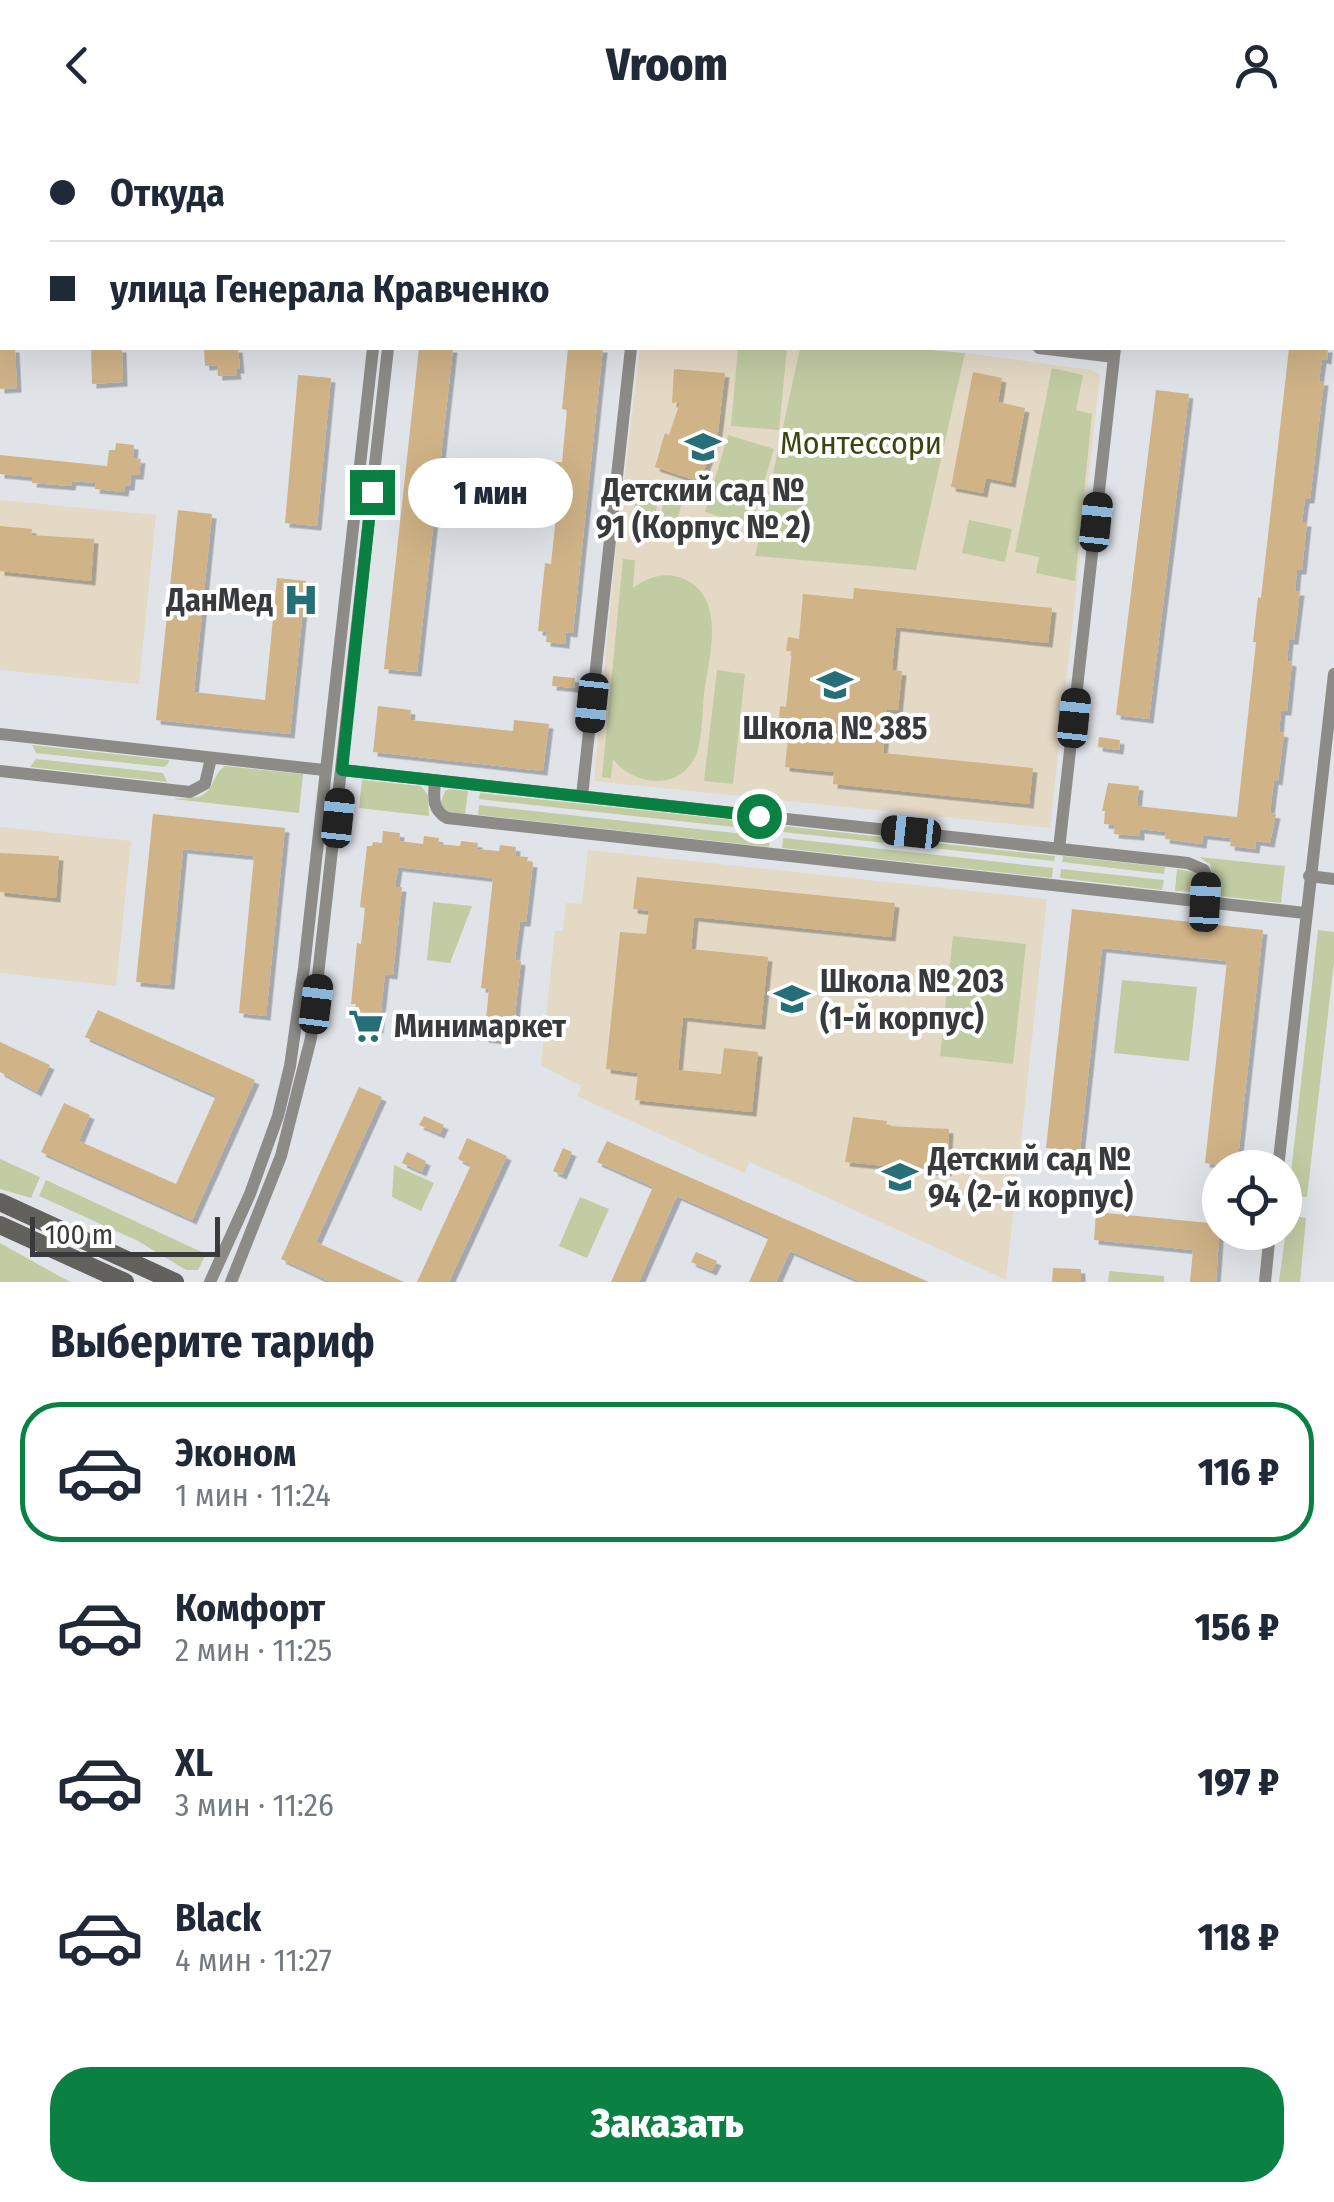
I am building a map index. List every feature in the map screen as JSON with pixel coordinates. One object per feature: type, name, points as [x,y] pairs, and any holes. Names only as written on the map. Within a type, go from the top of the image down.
[{"type":"main road","points":[[0,1202],[175,1282]]},
{"type":"main road","points":[[0,1225],[125,1282]]},
{"type":"street","points":[[210,1282],[266,1151],[290,1066],[372,350]]},
{"type":"street","points":[[231,1282],[282,1156],[306,1070],[388,350]]},
{"type":"street","points":[[582,796],[631,350]]},
{"type":"street","points":[[1059,849],[1115,352],[1077,350]]},
{"type":"street","points":[[1280,1150],[1309,876],[1330,740],[1334,674]]},
{"type":"street","points":[[0,734],[324,770]]},
{"type":"street","points":[[0,771],[190,792],[205,784],[211,758]]},
{"type":"street","points":[[342,770],[1197,865],[1207,877],[1205,902]]},
{"type":"street","points":[[436,780],[434,805],[438,814],[446,818],[1305,913]]},
{"type":"street","points":[[1309,876],[1334,879]]},
{"type":"street","points":[[1265,1282],[1268,1250]]},
{"type":"shaded area","name":"Школа № 385","points":[[640,350],[800,350],[755,555],[915,570],[965,353],[1092,370],[1100,375],[1050,828],[594,781]]},
{"type":"shaded area","points":[[0,500],[156,515],[139,684],[0,670]]},
{"type":"shaded area","points":[[0,827],[131,841],[116,986],[0,973]]},
{"type":"shaded area","name":"Школа № 203 (1-й корпус)","points":[[588,850],[1047,899],[1006,1280],[750,1162],[744,1173],[577,1096],[581,1086],[541,1065],[555,931],[563,931],[566,903],[582,904]]},
{"type":"green space","points":[[738,350],[787,350],[779,430],[731,426]]},
{"type":"green space","name":"Монтессори","points":[[800,350],[965,353],[916,570],[755,556]]},
{"type":"green space","points":[[1052,368],[1083,375],[1076,410],[1092,414],[1075,581],[1036,573],[1039,557],[1015,552]]},
{"type":"green space","points":[[728,435],[774,449],[751,526],[705,512]]},
{"type":"green space","points":[[640,487],[661,493],[650,532],[629,526]]},
{"type":"green space","points":[[666,494],[683,499],[674,532],[657,527]]},
{"type":"green space","points":[[969,520],[1012,529],[1005,562],[962,553]]},
{"type":"green space","points":[[623,559],[635,560],[633,588],[657,576],[684,579],[697,588],[711,614],[711,646],[698,748],[689,767],[668,780],[633,775],[613,759],[611,778],[602,777]]},
{"type":"green space","points":[[717,670],[745,674],[733,784],[704,781]]},
{"type":"green space","points":[[32,745],[169,760],[164,767],[36,753]]},
{"type":"green space","points":[[36,759],[163,773],[167,782],[30,767]]},
{"type":"green space","points":[[225,766],[303,774],[299,813],[173,799],[204,795]]},
{"type":"green space","points":[[362,780],[421,786],[428,795],[429,816],[359,808]]},
{"type":"green space","points":[[445,791],[468,791],[465,814],[448,812],[440,804]]},
{"type":"green space","points":[[480,793],[772,824],[771,831],[479,799]]},
{"type":"green space","points":[[479,805],[770,837],[769,847],[478,815]]},
{"type":"green space","points":[[784,826],[1055,856],[1054,861],[783,832]]},
{"type":"green space","points":[[783,838],[1053,868],[1052,878],[782,848]]},
{"type":"green space","points":[[1063,856],[1165,867],[1164,874],[1062,862]]},
{"type":"green space","points":[[1199,857],[1285,866],[1281,903],[1220,896],[1210,864]]},
{"type":"green space","points":[[1061,869],[1164,880],[1162,890],[1060,878]]},
{"type":"green space","points":[[1177,869],[1199,873],[1198,892],[1175,891]]},
{"type":"green space","points":[[433,902],[472,906],[450,963],[427,960]]},
{"type":"green space","points":[[1318,930],[1334,932],[1334,962],[1307,1197],[1302,1196],[1302,1150],[1294,1150]]},
{"type":"green space","points":[[953,936],[1026,944],[1013,1064],[940,1056]]},
{"type":"green space","points":[[1122,980],[1197,987],[1189,1061],[1114,1053]]},
{"type":"green space","points":[[0,1159],[40,1177],[31,1198],[0,1189]]},
{"type":"green space","points":[[394,1165],[434,1183],[421,1211],[392,1197]]},
{"type":"green space","points":[[46,1180],[206,1254],[198,1270],[186,1270],[138,1241],[39,1196]]},
{"type":"green space","points":[[580,1197],[609,1209],[587,1258],[559,1246]]},
{"type":"green space","points":[[1302,1217],[1306,1218],[1300,1282],[1279,1282],[1283,1250],[1302,1250]]},
{"type":"green space","points":[[0,1243],[61,1277],[71,1282],[0,1282]]},
{"type":"green space","points":[[1109,1271],[1164,1276],[1164,1282],[1108,1282]]},
{"type":"building","points":[[0,350],[15,350],[17,388],[0,389]]},
{"type":"building","points":[[91,350],[122,350],[123,382],[92,384]]},
{"type":"building","points":[[204,350],[238,350],[237,375],[218,376],[217,365],[205,366]]},
{"type":"building","points":[[419,350],[453,350],[417,672],[384,669]]},
{"type":"building","points":[[568,350],[603,350],[573,633],[566,632],[565,644],[546,642],[547,632],[538,631],[545,563],[551,564],[559,488],[553,487],[556,462],[562,462],[567,410],[562,409]]},
{"type":"building","points":[[1289,350],[1328,350],[1327,360],[1322,359],[1319,381],[1324,381],[1310,499],[1305,499],[1302,522],[1307,522],[1302,570],[1297,570],[1295,591],[1300,591],[1294,640],[1289,640],[1287,661],[1292,662],[1287,711],[1281,711],[1279,732],[1284,733],[1278,781],[1274,780],[1270,813],[1276,814],[1270,843],[1256,841],[1255,849],[1230,846],[1231,838],[1203,835],[1202,844],[1165,839],[1166,832],[1140,829],[1140,836],[1114,834],[1115,825],[1104,824],[1102,811],[1108,783],[1139,786],[1137,806],[1237,817],[1258,597],[1261,598]]},
{"type":"building","points":[[674,369],[725,373],[718,432],[700,482],[655,467],[680,402],[672,403]]},
{"type":"building","points":[[973,372],[1002,378],[998,402],[1025,408],[1011,483],[986,478],[983,493],[951,487]]},
{"type":"building","points":[[298,375],[331,378],[317,526],[285,523]]},
{"type":"building","points":[[1156,390],[1189,394],[1149,719],[1116,715]]},
{"type":"building","points":[[116,443],[134,445],[133,458],[141,459],[139,475],[131,475],[130,486],[125,486],[124,492],[95,489],[96,483],[32,483],[33,477],[0,474],[0,455],[107,466],[109,450],[115,450]]},
{"type":"building","points":[[178,510],[212,514],[194,692],[265,700],[277,578],[306,581],[290,734],[156,720]]},
{"type":"building","points":[[0,526],[32,529],[31,535],[94,539],[91,581],[0,571]]},
{"type":"building","points":[[854,588],[1052,608],[1048,643],[896,627],[892,670],[902,671],[898,710],[887,709],[883,753],[1033,768],[1029,804],[833,784],[834,772],[785,767],[790,720],[779,719],[780,706],[786,707],[792,651],[786,651],[788,637],[799,639],[803,594],[853,599]]},
{"type":"building","points":[[553,676],[575,678],[574,688],[552,686]]},
{"type":"building","points":[[378,706],[411,710],[410,720],[513,731],[514,720],[549,724],[543,771],[373,752]]},
{"type":"building","points":[[1099,737],[1120,740],[1119,750],[1098,747]]},
{"type":"building","points":[[153,814],[285,828],[266,1016],[239,1013],[254,856],[183,849],[170,985],[136,982]]},
{"type":"building","points":[[383,831],[400,833],[399,841],[423,844],[424,836],[439,838],[438,844],[478,843],[477,849],[499,851],[500,845],[516,847],[515,856],[528,857],[527,862],[533,863],[526,922],[520,922],[515,960],[521,961],[515,1018],[509,1018],[507,1041],[484,1038],[489,989],[481,988],[493,878],[398,867],[395,887],[402,887],[393,975],[385,974],[379,1029],[354,1026],[356,1004],[351,1004],[365,908],[360,907],[367,846],[382,843]]},
{"type":"building","points":[[0,853],[59,856],[56,898],[0,892]]},
{"type":"building","points":[[637,877],[895,903],[891,937],[694,917],[691,949],[768,957],[761,1025],[683,1017],[678,1070],[721,1074],[724,1048],[758,1052],[752,1112],[635,1100],[638,1073],[606,1069],[620,932],[646,934],[649,911],[633,909]]},
{"type":"building","points":[[1072,909],[1263,930],[1239,1150],[1206,1150],[1227,961],[1102,948],[1080,1151],[1046,1148]]},
{"type":"building","points":[[98,1010],[255,1080],[192,1220],[41,1152],[64,1103],[90,1115],[79,1141],[176,1184],[216,1096],[85,1037]]},
{"type":"building","points":[[424,1020],[446,1023],[446,1032],[423,1030]]},
{"type":"building","points":[[0,1042],[50,1065],[37,1092],[0,1072]]},
{"type":"building","points":[[359,1087],[382,1097],[316,1242],[404,1282],[331,1282],[281,1259]]},
{"type":"building","points":[[424,1116],[444,1125],[440,1134],[419,1125]]},
{"type":"building","points":[[853,1117],[887,1121],[886,1126],[949,1129],[947,1172],[845,1162]]},
{"type":"building","points":[[467,1138],[507,1156],[449,1282],[417,1282],[471,1165],[458,1159]]},
{"type":"building","points":[[607,1141],[929,1282],[861,1282],[790,1251],[776,1282],[749,1282],[769,1237],[677,1196],[639,1282],[611,1282],[653,1187],[597,1162]]},
{"type":"building","points":[[563,1148],[572,1152],[562,1175],[553,1171]]},
{"type":"building","points":[[407,1152],[426,1161],[422,1172],[402,1163]]},
{"type":"building","points":[[1096,1212],[1202,1222],[1202,1250],[1218,1250],[1216,1282],[1190,1282],[1193,1250],[1094,1240]]},
{"type":"building","points":[[696,1252],[717,1261],[712,1271],[691,1262]]},
{"type":"building","points":[[1053,1268],[1081,1269],[1081,1282],[1052,1282]]},
{"type":"place","name":"Детский сад № 91 (Корпус № 2)","points":[[703,447]]},
{"type":"place","name":"ДанМед","points":[[301,600]]},
{"type":"place","name":"Школа № 385","points":[[835,685]]},
{"type":"place","name":"Школа № 203 (1-й корпус)","points":[[792,999]]},
{"type":"place","name":"Минимаркет","points":[[366,1026]]},
{"type":"place","name":"Детский сад № 94 (2-й корпус)","points":[[900,1177]]},
{"type":"route","points":[[372,492],[342,770],[759,816]]}]
